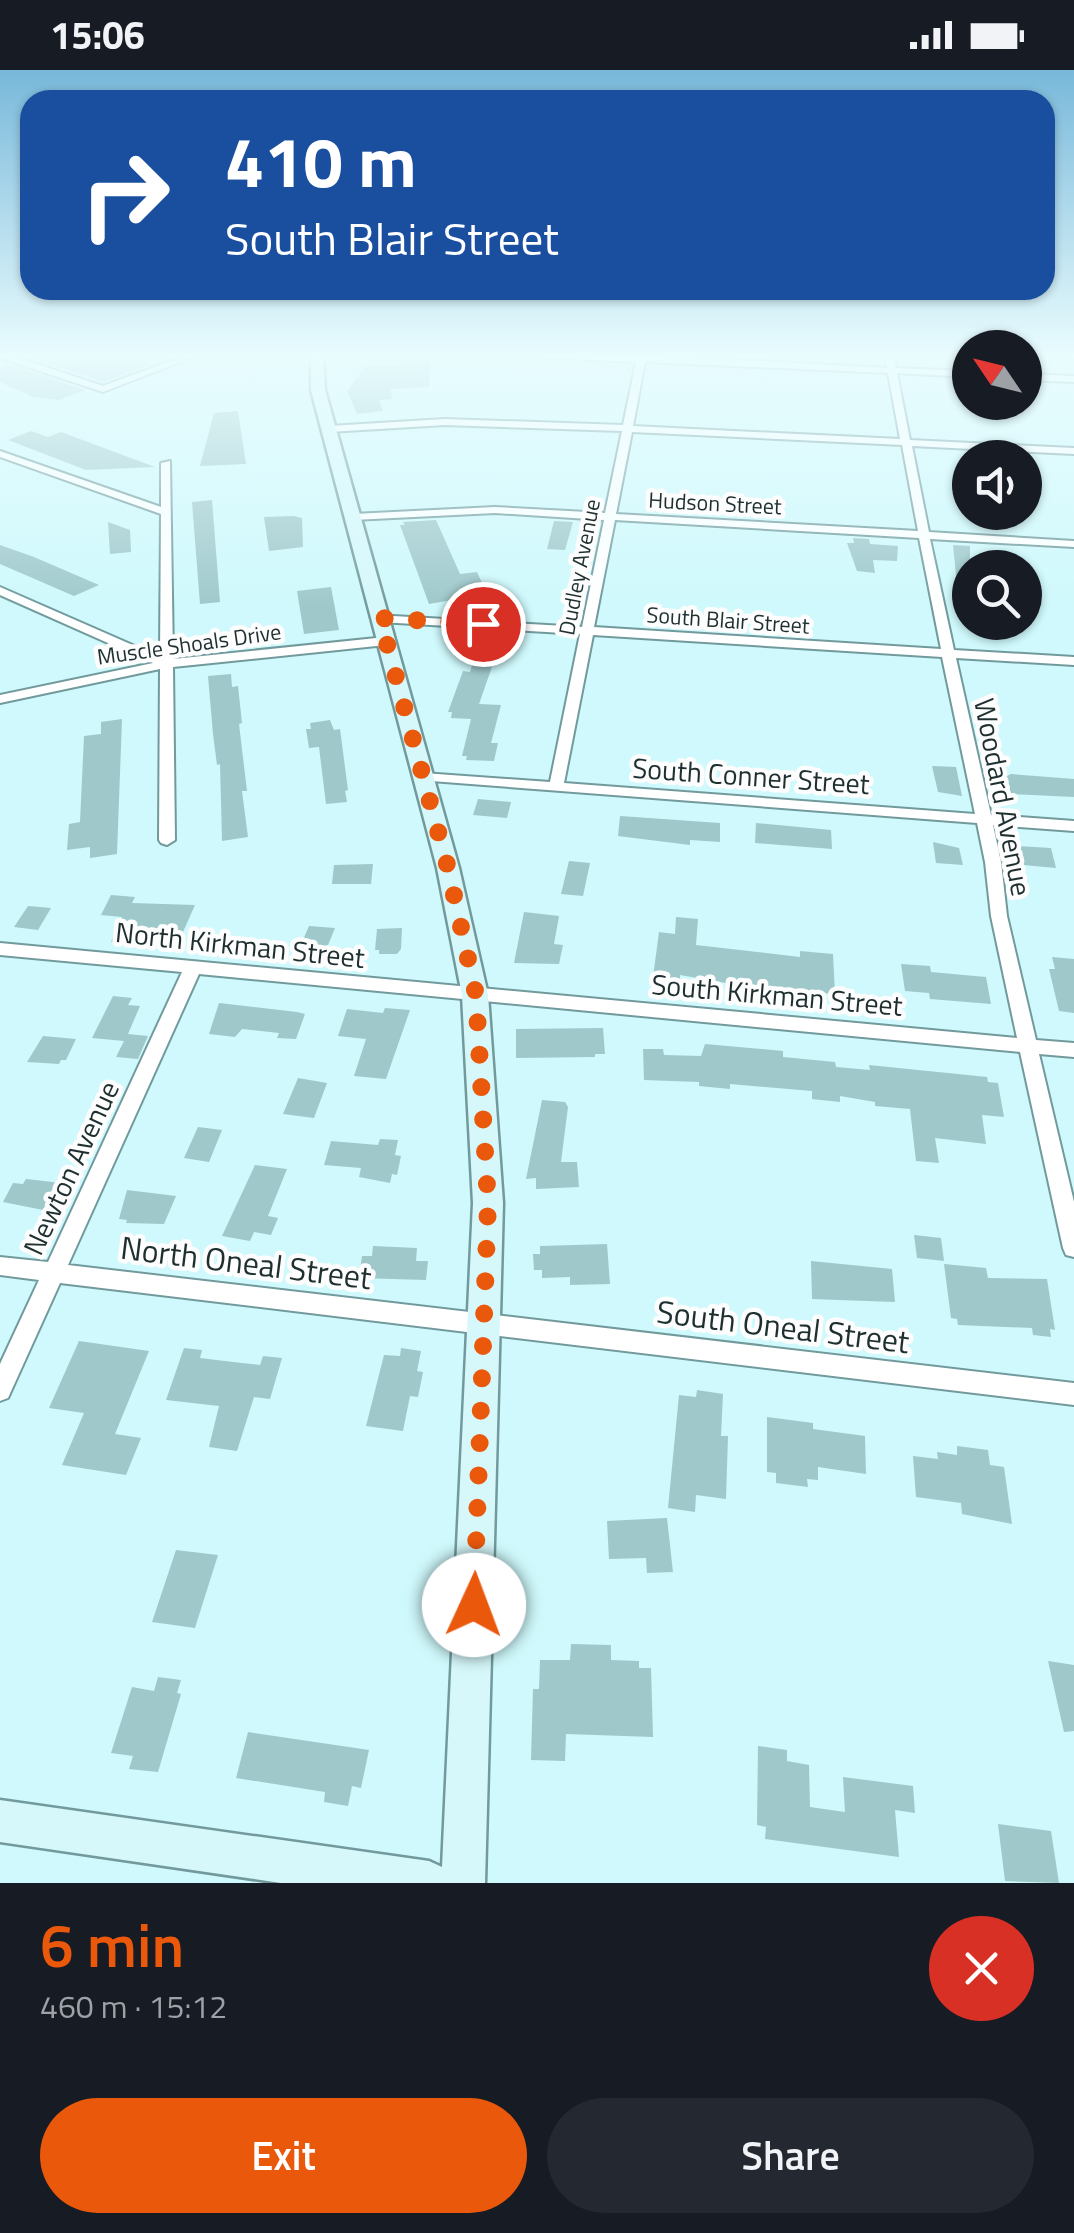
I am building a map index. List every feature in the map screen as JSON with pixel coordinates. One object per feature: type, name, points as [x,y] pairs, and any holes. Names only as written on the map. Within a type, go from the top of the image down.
[{"type":"main road","points":[[332,440],[424,778],[476,995],[488,1203],[463,1883]]},
{"type":"main road","points":[[0,1821],[429,1883]]},
{"type":"street","name":"Dudley Avenue","points":[[556,787],[625,440]]},
{"type":"street","points":[[841,440],[1074,451]]},
{"type":"street","name":"Woodard Avenue","points":[[904,440],[996,877],[999,916],[1074,1248]]},
{"type":"street","points":[[0,454],[166,514]]},
{"type":"street","points":[[166,462],[167,840]]},
{"type":"street","name":"Hudson Street","points":[[353,517],[446,510],[1074,544]]},
{"type":"street","points":[[0,592],[167,664]]},
{"type":"street","name":"Muscle Shoals Drive","points":[[0,698],[167,664],[383,629]]},
{"type":"street","name":"South Blair Street","points":[[383,629],[587,631],[1074,661]]},
{"type":"street","name":"South Conner Street","points":[[424,778],[1074,826]]},
{"type":"street","name":"North Kirkman Street","points":[[0,949],[476,995]]},
{"type":"street","name":"Newton Avenue","points":[[0,1390],[193,968]]},
{"type":"street","name":"South Kirkman Street","points":[[476,995],[1074,1050]]},
{"type":"street","name":"North Oneal Street","points":[[0,1266],[485,1324]]},
{"type":"street","name":"South Oneal Street","points":[[485,1324],[1074,1394]]},
{"type":"building","points":[[8,440],[81,440],[155,467],[86,470]]},
{"type":"building","points":[[207,440],[242,440],[246,464],[200,466]]},
{"type":"building","points":[[212,500],[220,602],[200,604],[192,502]]},
{"type":"building","points":[[264,517],[302,518],[303,547],[269,551]]},
{"type":"building","points":[[436,520],[460,574],[477,572],[487,594],[429,604],[400,525]]},
{"type":"building","points":[[554,521],[573,522],[565,550],[547,549]]},
{"type":"building","points":[[108,522],[130,530],[131,552],[110,554]]},
{"type":"building","points":[[853,538],[898,546],[897,561],[873,560],[875,573],[857,571],[847,543],[854,543]]},
{"type":"building","points":[[0,545],[99,585],[74,596],[0,564]]},
{"type":"building","points":[[953,545],[970,546],[970,550],[954,550]]},
{"type":"building","points":[[331,587],[339,630],[304,634],[297,591]]},
{"type":"building","points":[[479,642],[500,644],[479,704],[501,705],[491,743],[498,743],[494,761],[466,760],[467,756],[462,756],[471,719],[451,718],[452,712],[448,712],[463,671],[470,672]]},
{"type":"building","points":[[231,674],[232,687],[238,686],[242,723],[239,724],[247,791],[242,791],[248,837],[222,841],[220,764],[217,765],[208,676]]},
{"type":"building","points":[[122,719],[117,854],[90,858],[90,847],[67,850],[69,824],[80,822],[84,736],[101,734],[101,722]]},
{"type":"building","points":[[330,720],[334,730],[340,729],[348,790],[347,802],[326,804],[319,747],[309,748],[306,729],[311,729],[310,723]]},
{"type":"building","points":[[932,766],[956,767],[962,796],[938,792]]},
{"type":"building","points":[[1007,776],[1074,779],[1074,797],[1010,794]]},
{"type":"building","points":[[478,799],[511,802],[507,818],[473,815]]},
{"type":"building","points":[[620,816],[720,823],[720,842],[690,840],[690,845],[618,836]]},
{"type":"building","points":[[756,823],[831,830],[832,849],[755,843]]},
{"type":"building","points":[[933,842],[959,848],[963,865],[936,863]]},
{"type":"building","points":[[1018,846],[1051,848],[1056,868],[1023,865]]},
{"type":"building","points":[[569,861],[590,863],[583,896],[561,894]]},
{"type":"building","points":[[373,864],[371,884],[332,884],[334,865]]},
{"type":"building","points":[[111,895],[135,897],[132,903],[195,905],[183,932],[141,931],[133,944],[111,942],[122,917],[101,915]]},
{"type":"building","points":[[28,906],[51,908],[38,930],[14,927]]},
{"type":"building","points":[[524,912],[559,916],[554,944],[563,945],[559,964],[514,963]]},
{"type":"building","points":[[676,917],[698,919],[696,945],[800,957],[800,951],[833,954],[835,994],[755,988],[680,975],[680,980],[653,977],[659,932],[675,934]]},
{"type":"building","points":[[309,926],[335,928],[326,950],[300,947]]},
{"type":"building","points":[[402,928],[397,954],[379,954],[375,950],[377,929]]},
{"type":"building","points":[[1052,957],[1074,959],[1074,1013],[1059,1011],[1049,969],[1055,969]]},
{"type":"building","points":[[901,964],[930,966],[931,972],[986,977],[991,1004],[930,999],[929,993],[905,991]]},
{"type":"building","points":[[113,996],[132,998],[128,1005],[140,1006],[128,1034],[148,1036],[138,1059],[116,1057],[124,1041],[92,1038]]},
{"type":"building","points":[[219,1003],[305,1014],[296,1039],[242,1029],[235,1037],[209,1034]]},
{"type":"building","points":[[385,1008],[410,1010],[386,1079],[354,1076],[366,1039],[338,1036],[347,1009],[383,1013]]},
{"type":"building","points":[[603,1028],[605,1054],[516,1058],[516,1029]]},
{"type":"building","points":[[43,1036],[76,1039],[66,1060],[59,1064],[27,1062]]},
{"type":"building","points":[[705,1044],[783,1051],[783,1057],[835,1062],[836,1067],[870,1070],[869,1065],[987,1077],[988,1082],[998,1083],[1004,1117],[982,1115],[986,1144],[935,1138],[939,1163],[916,1161],[910,1109],[875,1106],[875,1102],[840,1096],[840,1102],[812,1099],[812,1091],[730,1084],[730,1089],[699,1086],[699,1082],[644,1080],[643,1049],[663,1049],[664,1055],[701,1056]]},
{"type":"building","points":[[298,1078],[327,1083],[314,1118],[283,1114]]},
{"type":"building","points":[[542,1100],[565,1102],[568,1107],[561,1162],[577,1162],[579,1187],[536,1189],[536,1178],[526,1179]]},
{"type":"building","points":[[198,1127],[222,1130],[209,1162],[184,1158]]},
{"type":"building","points":[[380,1139],[398,1140],[395,1155],[401,1156],[397,1175],[392,1174],[390,1183],[359,1177],[361,1168],[324,1165],[331,1141],[378,1145]]},
{"type":"building","points":[[255,1165],[287,1169],[268,1216],[278,1218],[271,1235],[254,1232],[250,1241],[222,1236]]},
{"type":"building","points":[[26,1179],[62,1183],[48,1211],[3,1202],[13,1183],[23,1184]]},
{"type":"building","points":[[127,1190],[176,1196],[164,1224],[126,1223],[127,1220],[119,1219]]},
{"type":"building","points":[[914,1235],[941,1238],[944,1261],[917,1258]]},
{"type":"building","points":[[607,1244],[610,1284],[570,1285],[570,1277],[542,1278],[542,1270],[534,1270],[533,1254],[540,1254],[540,1246]]},
{"type":"building","points":[[373,1246],[417,1248],[416,1261],[428,1261],[426,1280],[359,1278],[362,1256],[372,1256]]},
{"type":"building","points":[[811,1261],[892,1269],[895,1302],[812,1299]]},
{"type":"building","points":[[944,1264],[986,1268],[988,1278],[1047,1279],[1055,1330],[1050,1329],[1051,1337],[1033,1335],[1032,1328],[958,1325],[957,1319],[951,1318]]},
{"type":"building","points":[[79,1341],[149,1351],[115,1434],[141,1438],[126,1475],[62,1465],[84,1413],[49,1408]]},
{"type":"building","points":[[184,1348],[202,1350],[200,1358],[260,1365],[263,1356],[282,1358],[270,1399],[254,1397],[237,1451],[209,1447],[219,1406],[166,1400]]},
{"type":"building","points":[[401,1348],[421,1351],[417,1371],[423,1372],[418,1397],[410,1396],[403,1431],[366,1426],[384,1355],[400,1356]]},
{"type":"building","points":[[697,1390],[723,1394],[721,1436],[728,1436],[726,1499],[696,1495],[695,1512],[668,1508],[679,1395],[696,1397]]},
{"type":"building","points":[[767,1417],[813,1423],[813,1429],[865,1436],[866,1474],[818,1467],[818,1480],[807,1479],[808,1487],[776,1483],[776,1473],[767,1472]]},
{"type":"building","points":[[957,1446],[988,1450],[990,1465],[1004,1467],[1012,1524],[962,1514],[961,1503],[916,1497],[913,1456],[938,1459],[937,1452],[957,1455]]},
{"type":"building","points":[[667,1518],[673,1572],[647,1573],[646,1558],[609,1559],[607,1521]]},
{"type":"building","points":[[176,1550],[218,1555],[195,1628],[152,1622]]},
{"type":"building","points":[[571,1644],[611,1645],[611,1660],[639,1661],[639,1668],[651,1668],[653,1737],[566,1734],[565,1761],[531,1760],[533,1689],[539,1689],[540,1660],[570,1660]]},
{"type":"building","points":[[1048,1661],[1074,1665],[1074,1731],[1064,1732]]},
{"type":"building","points":[[158,1677],[181,1680],[177,1693],[181,1694],[158,1772],[129,1769],[133,1756],[111,1753],[132,1687],[154,1691]]},
{"type":"building","points":[[248,1732],[369,1750],[361,1788],[352,1786],[348,1806],[324,1802],[325,1792],[236,1778]]},
{"type":"building","points":[[758,1746],[787,1750],[787,1761],[809,1765],[810,1807],[845,1812],[843,1777],[913,1786],[915,1813],[895,1810],[899,1857],[765,1839],[766,1827],[757,1825]]},
{"type":"building","points":[[998,1824],[1051,1831],[1059,1883],[1005,1881]]},
{"type":"route","points":[[474,1605],[488,1203],[476,995],[448,868],[380,618],[483,624]]}]
